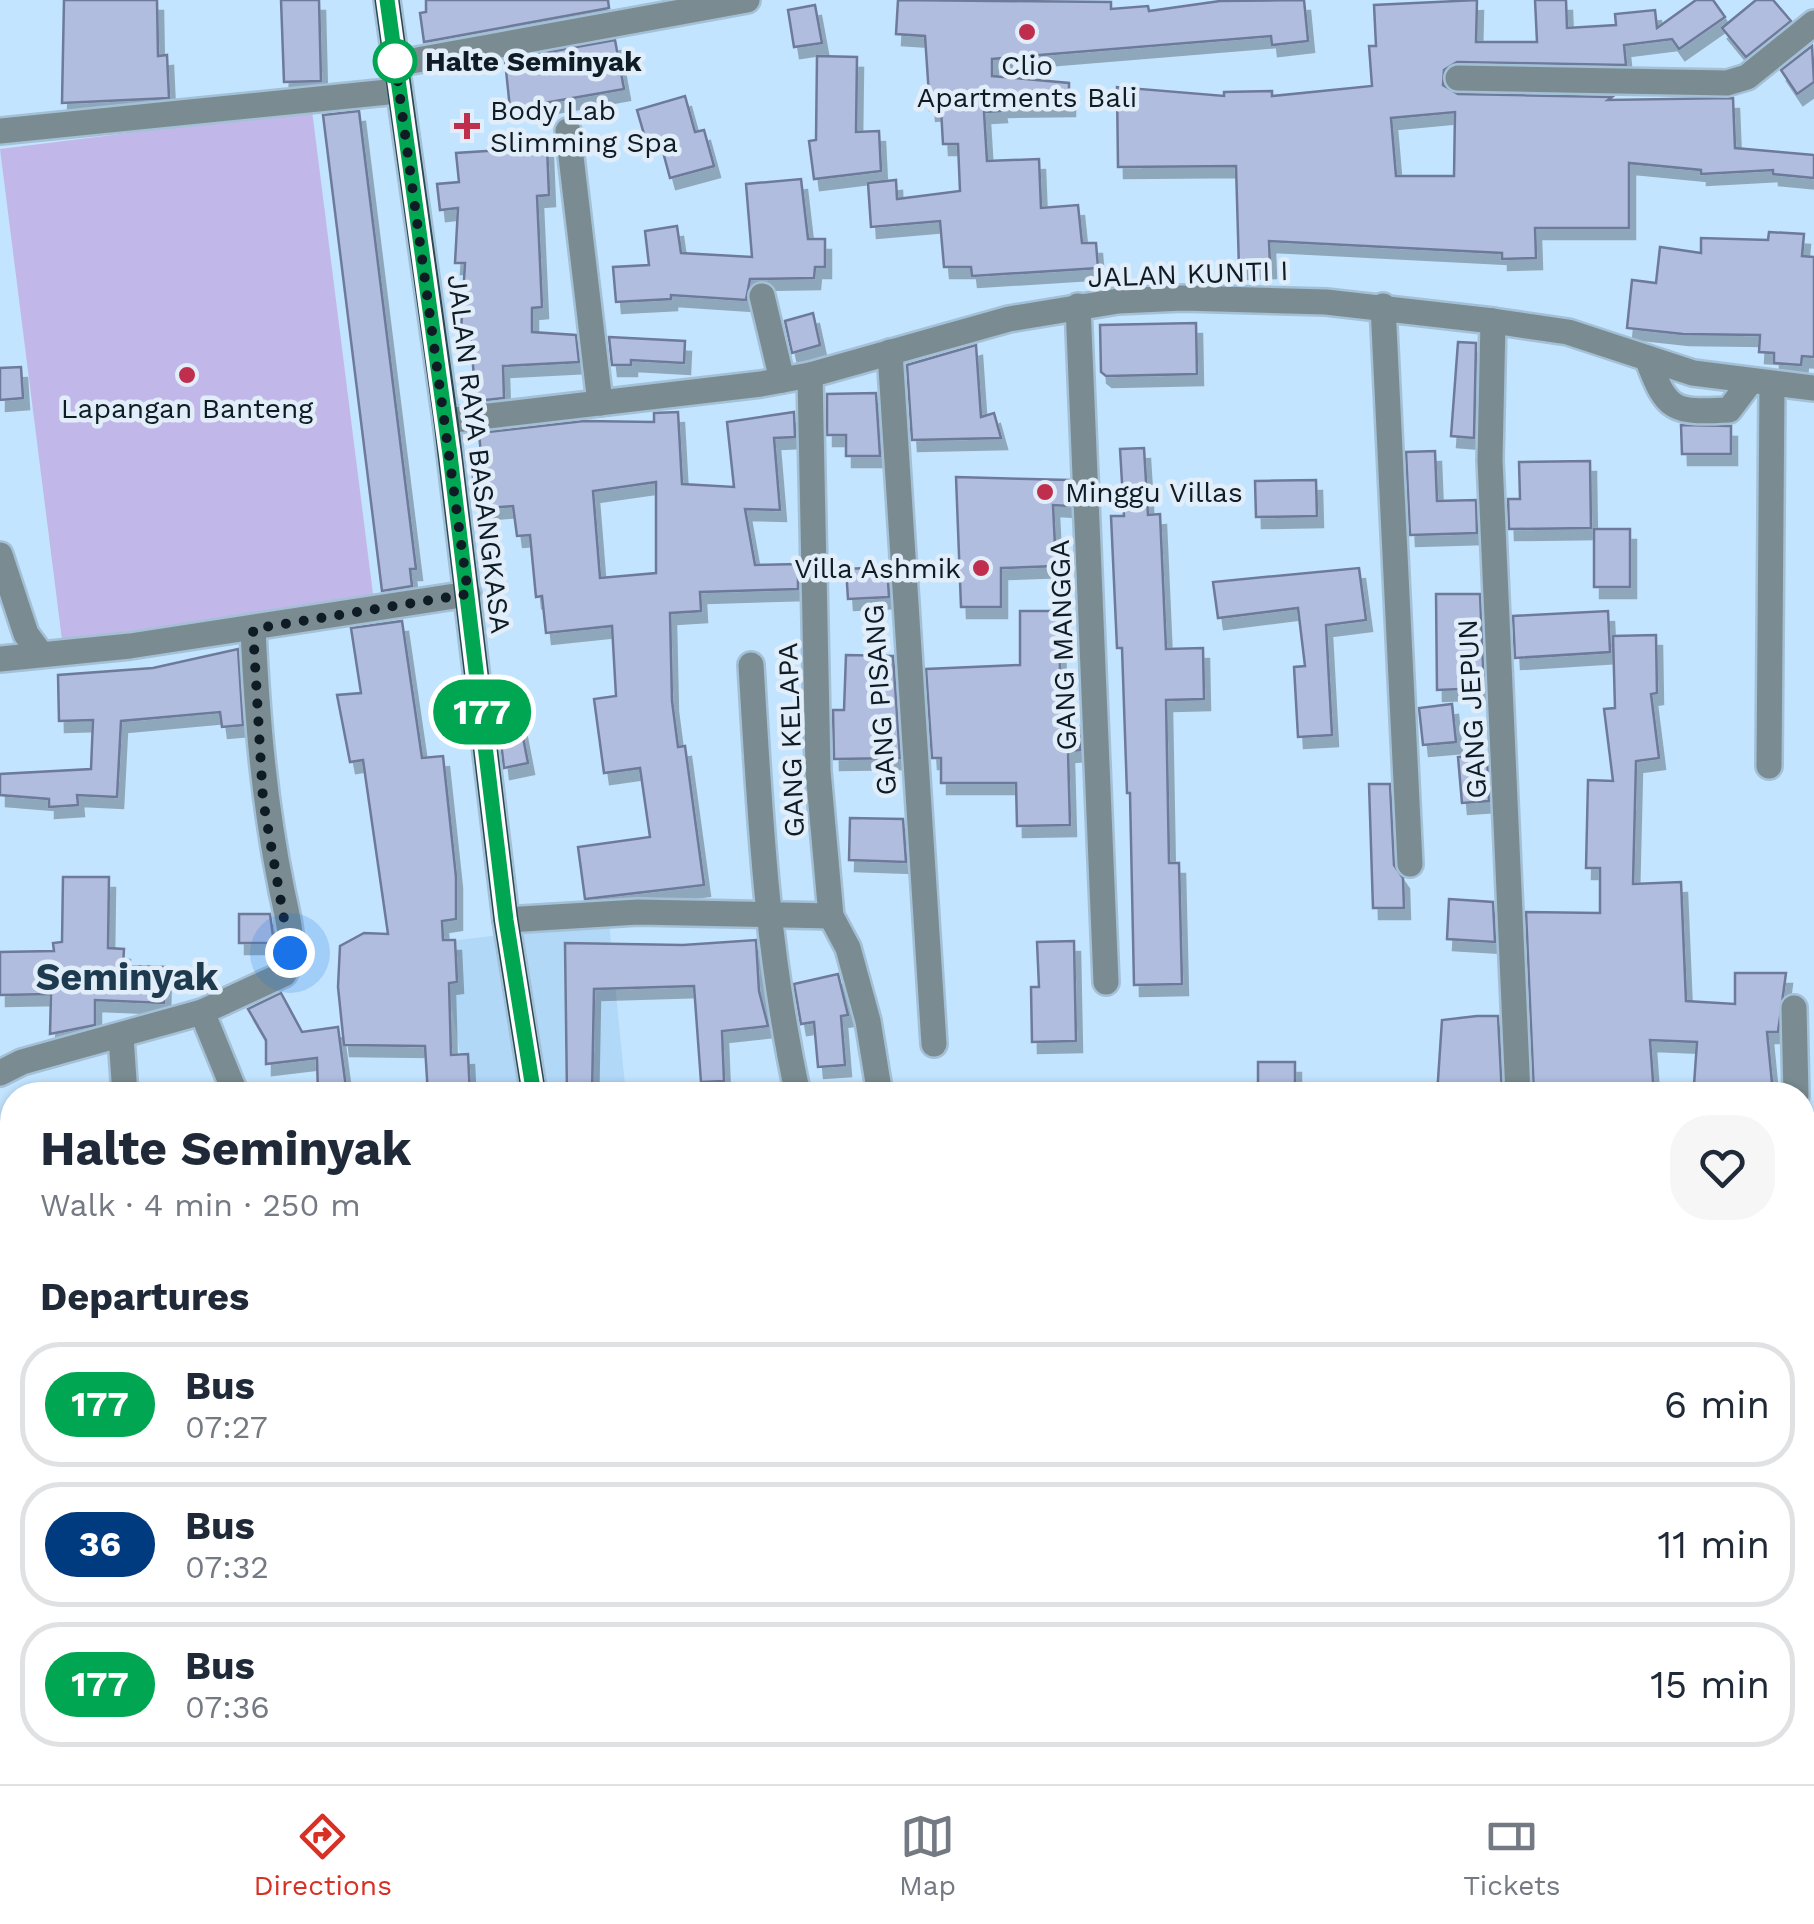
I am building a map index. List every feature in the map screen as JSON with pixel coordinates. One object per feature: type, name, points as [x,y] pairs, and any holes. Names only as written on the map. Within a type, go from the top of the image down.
[{"type":"main road","name":"JALAN RAYA BASANGKASA","points":[[387,0],[446,420],[506,920],[532,1082]]},
{"type":"street","points":[[395,64],[748,0]]},
{"type":"street","points":[[1458,78],[1727,83],[1747,77],[1814,23]]},
{"type":"street","points":[[0,131],[398,91]]},
{"type":"street","points":[[568,130],[600,403]]},
{"type":"street","points":[[762,296],[782,380]]},
{"type":"street","name":"JALAN KUNTI I","points":[[446,420],[782,380],[1009,319],[1078,306],[1183,298],[1383,306],[1493,320],[1568,332],[1693,373],[1814,388]]},
{"type":"street","name":"GANG MANGGA","points":[[1078,306],[1106,982]]},
{"type":"street","points":[[1383,306],[1410,864]]},
{"type":"street","name":"GANG JEPUN","points":[[1493,320],[1490,460],[1517,1082]]},
{"type":"street","name":"GANG PISANG","points":[[890,352],[934,1044]]},
{"type":"street","points":[[1646,358],[1662,398],[1670,407],[1694,412],[1729,410],[1761,384]]},
{"type":"street","name":"GANG KELAPA","points":[[810,375],[818,772],[831,916],[848,948],[877,1082]]},
{"type":"street","points":[[1761,384],[1769,766]]},
{"type":"street","points":[[0,555],[26,634],[40,653]]},
{"type":"street","points":[[0,660],[253,629],[468,594]]},
{"type":"street","points":[[0,1073],[22,1062],[202,1012],[275,979],[290,965],[286,912],[261,782],[253,629]]},
{"type":"street","points":[[751,665],[766,915],[776,994],[795,1082]]},
{"type":"street","points":[[506,920],[638,912],[831,916]]},
{"type":"street","points":[[1794,1008],[1796,1082]]},
{"type":"street","points":[[202,1012],[231,1082]]},
{"type":"street","points":[[121,1037],[124,1082]]},
{"type":"shaded area","name":"Lapangan Banteng","points":[[312,110],[374,602],[62,640],[0,149]]},
{"type":"shaded area","points":[[609,922],[625,1082],[465,1082],[441,942]]},
{"type":"building","points":[[64,0],[157,0],[158,56],[167,55],[169,98],[62,103]]},
{"type":"building","points":[[281,0],[319,0],[321,81],[284,82]]},
{"type":"building","points":[[426,0],[608,0],[609,8],[424,42],[420,13],[426,12]]},
{"type":"building","points":[[898,0],[1111,2],[1111,9],[1148,6],[1149,11],[1220,1],[1304,0],[1308,41],[1272,45],[1271,36],[992,59],[992,76],[1069,83],[1069,105],[1000,106],[1001,111],[984,112],[987,161],[1039,159],[1041,208],[1078,205],[1082,243],[1096,243],[1098,268],[972,276],[971,267],[944,267],[940,221],[871,227],[868,183],[896,180],[897,199],[960,191],[958,144],[943,144],[941,109],[930,110],[925,36],[896,34]]},
{"type":"building","points":[[1477,0],[1476,42],[1537,42],[1535,0],[1566,0],[1567,28],[1616,25],[1615,14],[1655,10],[1657,28],[1696,0],[1713,0],[1725,17],[1679,49],[1672,39],[1624,45],[1626,65],[1457,62],[1444,70],[1443,85],[1458,94],[1612,97],[1608,100],[1733,98],[1735,148],[1814,155],[1814,178],[1773,174],[1773,170],[1701,174],[1701,170],[1629,163],[1629,228],[1535,228],[1536,258],[1502,259],[1502,253],[1269,241],[1270,267],[1239,268],[1236,166],[1118,167],[1117,87],[1224,96],[1224,92],[1272,91],[1272,96],[1372,86],[1369,46],[1376,46],[1374,5]],"holes":[[[1455,112],[1454,176],[1396,176],[1391,118]]]},
{"type":"building","points":[[1756,0],[1773,0],[1791,21],[1746,57],[1722,28]]},
{"type":"building","points":[[815,5],[822,43],[794,47],[788,10]]},
{"type":"building","points":[[615,40],[624,89],[510,109],[505,60]]},
{"type":"building","points":[[1812,46],[1814,82],[1797,94],[1781,70]]},
{"type":"building","points":[[817,56],[857,57],[856,132],[879,131],[881,171],[814,179],[809,141],[816,140]]},
{"type":"building","points":[[685,96],[695,132],[704,130],[714,166],[670,178],[659,137],[646,141],[637,110]]},
{"type":"building","points":[[359,111],[416,569],[410,569],[412,586],[382,591],[323,115]]},
{"type":"building","points":[[547,147],[549,195],[537,196],[542,307],[532,308],[532,332],[576,335],[579,362],[503,366],[504,398],[476,401],[470,330],[461,331],[465,263],[455,263],[458,208],[440,210],[437,184],[459,182],[456,153]]},
{"type":"building","points":[[801,179],[808,239],[825,239],[825,267],[815,267],[814,278],[750,279],[746,300],[671,295],[671,299],[616,302],[613,267],[649,265],[645,231],[677,226],[681,253],[752,257],[746,184]]},
{"type":"building","points":[[1769,232],[1804,234],[1802,256],[1814,257],[1814,357],[1802,356],[1801,365],[1774,363],[1774,353],[1759,352],[1760,335],[1683,334],[1627,328],[1632,280],[1656,283],[1660,247],[1701,253],[1701,238],[1768,240]]},
{"type":"building","points":[[813,313],[820,345],[792,353],[785,321]]},
{"type":"building","points":[[1196,323],[1197,374],[1106,376],[1101,372],[1100,325]]},
{"type":"building","points":[[609,337],[685,341],[684,363],[631,360],[631,365],[612,365]]},
{"type":"building","points":[[1458,342],[1476,343],[1474,438],[1451,436]]},
{"type":"building","points":[[976,345],[981,417],[994,413],[1001,438],[912,440],[907,365]]},
{"type":"building","points":[[21,367],[23,398],[0,400],[0,368]]},
{"type":"building","points":[[876,393],[880,456],[846,456],[846,435],[827,435],[827,394]]},
{"type":"building","points":[[678,412],[682,484],[734,487],[727,422],[794,412],[795,437],[774,438],[780,510],[745,509],[755,565],[798,564],[798,589],[700,592],[701,611],[670,613],[672,701],[678,747],[685,746],[704,885],[585,899],[578,847],[650,837],[640,768],[604,773],[594,699],[616,696],[612,626],[546,633],[542,596],[536,597],[530,535],[517,536],[513,506],[476,509],[471,457],[481,455],[479,433],[584,421],[654,422],[654,413]],"holes":[[[656,482],[656,573],[600,578],[593,491]]]},
{"type":"building","points":[[1681,425],[1731,426],[1731,454],[1682,454]]},
{"type":"building","points":[[1144,448],[1148,515],[1160,514],[1166,649],[1203,648],[1204,699],[1166,700],[1169,863],[1179,863],[1182,984],[1134,985],[1130,793],[1122,648],[1117,648],[1111,516],[1124,516],[1120,449]]},
{"type":"building","points":[[1435,451],[1437,501],[1476,500],[1477,533],[1410,535],[1406,452]]},
{"type":"building","points":[[1590,461],[1591,528],[1509,529],[1508,499],[1520,499],[1519,462]]},
{"type":"building","points":[[956,477],[1069,480],[1069,506],[1053,505],[1056,566],[1001,568],[1001,607],[961,607]]},
{"type":"building","points":[[1316,480],[1317,516],[1256,517],[1255,481]]},
{"type":"building","points":[[1594,529],[1630,529],[1630,587],[1594,587]]},
{"type":"building","points":[[887,567],[889,597],[848,599],[846,569]]},
{"type":"building","points":[[1359,568],[1366,620],[1326,625],[1332,735],[1298,737],[1294,667],[1305,666],[1298,608],[1218,618],[1213,582]]},
{"type":"building","points":[[1436,594],[1480,594],[1484,688],[1437,690]]},
{"type":"building","points":[[1020,611],[1058,611],[1062,727],[1079,726],[1080,750],[1068,751],[1070,825],[1017,826],[1016,783],[941,783],[941,758],[932,758],[926,669],[1020,665]]},
{"type":"building","points":[[1608,611],[1610,652],[1515,658],[1513,616]]},
{"type":"building","points":[[402,621],[422,758],[443,756],[456,877],[456,919],[442,921],[443,940],[455,940],[457,982],[449,983],[451,1055],[468,1054],[469,1082],[427,1082],[425,1046],[344,1045],[338,987],[340,946],[364,933],[388,934],[363,760],[350,762],[337,695],[361,693],[351,628]]},
{"type":"building","points":[[1656,635],[1657,693],[1651,694],[1659,758],[1636,761],[1633,884],[1681,882],[1686,1001],[1735,1004],[1735,973],[1786,973],[1778,1032],[1767,1032],[1772,1082],[1694,1082],[1697,1042],[1650,1040],[1653,1082],[1533,1082],[1526,912],[1600,913],[1600,868],[1586,868],[1588,780],[1613,781],[1604,709],[1615,708],[1613,636]]},
{"type":"building","points":[[238,649],[243,725],[222,727],[220,712],[121,721],[117,797],[77,795],[78,805],[49,807],[49,799],[0,795],[0,774],[91,769],[93,720],[59,721],[58,675],[153,668]]},
{"type":"building","points":[[846,655],[893,656],[900,758],[834,759],[833,710],[844,710]]},
{"type":"building","points":[[1452,704],[1456,742],[1423,745],[1419,708]]},
{"type":"building","points":[[520,722],[528,763],[504,768],[499,725]]},
{"type":"building","points":[[1487,754],[1489,801],[1462,803],[1458,757]]},
{"type":"building","points":[[1369,784],[1390,784],[1394,865],[1403,878],[1404,908],[1373,908]]},
{"type":"building","points":[[850,818],[903,819],[906,862],[849,860]]},
{"type":"building","points":[[63,877],[109,877],[108,948],[124,949],[123,966],[165,967],[164,1003],[95,1000],[95,1025],[50,1034],[51,994],[0,995],[0,952],[54,951],[53,943],[62,942]]},
{"type":"building","points":[[1449,899],[1493,902],[1495,942],[1447,939]]},
{"type":"building","points":[[239,914],[270,914],[274,943],[239,943]]},
{"type":"building","points":[[756,940],[759,991],[768,1026],[722,1031],[724,1081],[701,1082],[694,986],[594,989],[592,1082],[567,1082],[565,943],[683,945]]},
{"type":"building","points":[[1074,941],[1076,1041],[1032,1042],[1031,987],[1039,987],[1037,942]]},
{"type":"building","points":[[838,974],[848,1015],[841,1016],[845,1065],[818,1067],[814,1022],[801,1024],[794,984]]},
{"type":"building","points":[[281,993],[302,1032],[338,1027],[345,1082],[318,1082],[317,1058],[266,1064],[266,1040],[248,1009]]},
{"type":"building","points":[[1498,1016],[1501,1082],[1438,1082],[1442,1020]]},
{"type":"building","points":[[1258,1062],[1295,1062],[1295,1082],[1258,1082]]},
{"type":"bus line","name":"177","points":[[387,0],[450,455],[506,920],[532,1082]]},
{"type":"place","name":"Clio Apartments Bali","points":[[1027,32]]},
{"type":"place","name":"Halte Seminyak","points":[[395,61]]},
{"type":"place","name":"Body Lab Slimming Spa","points":[[467,126]]},
{"type":"place","name":"Lapangan Banteng","points":[[187,375]]},
{"type":"place","name":"Minggu Villas","points":[[1045,492]]},
{"type":"place","name":"Villa Ashmik","points":[[981,568]]},
{"type":"district","name":"Seminyak","points":[[127,977]]},
{"type":"route","points":[[290,953],[286,912],[263,800],[253,629],[468,594],[395,61]]}]
